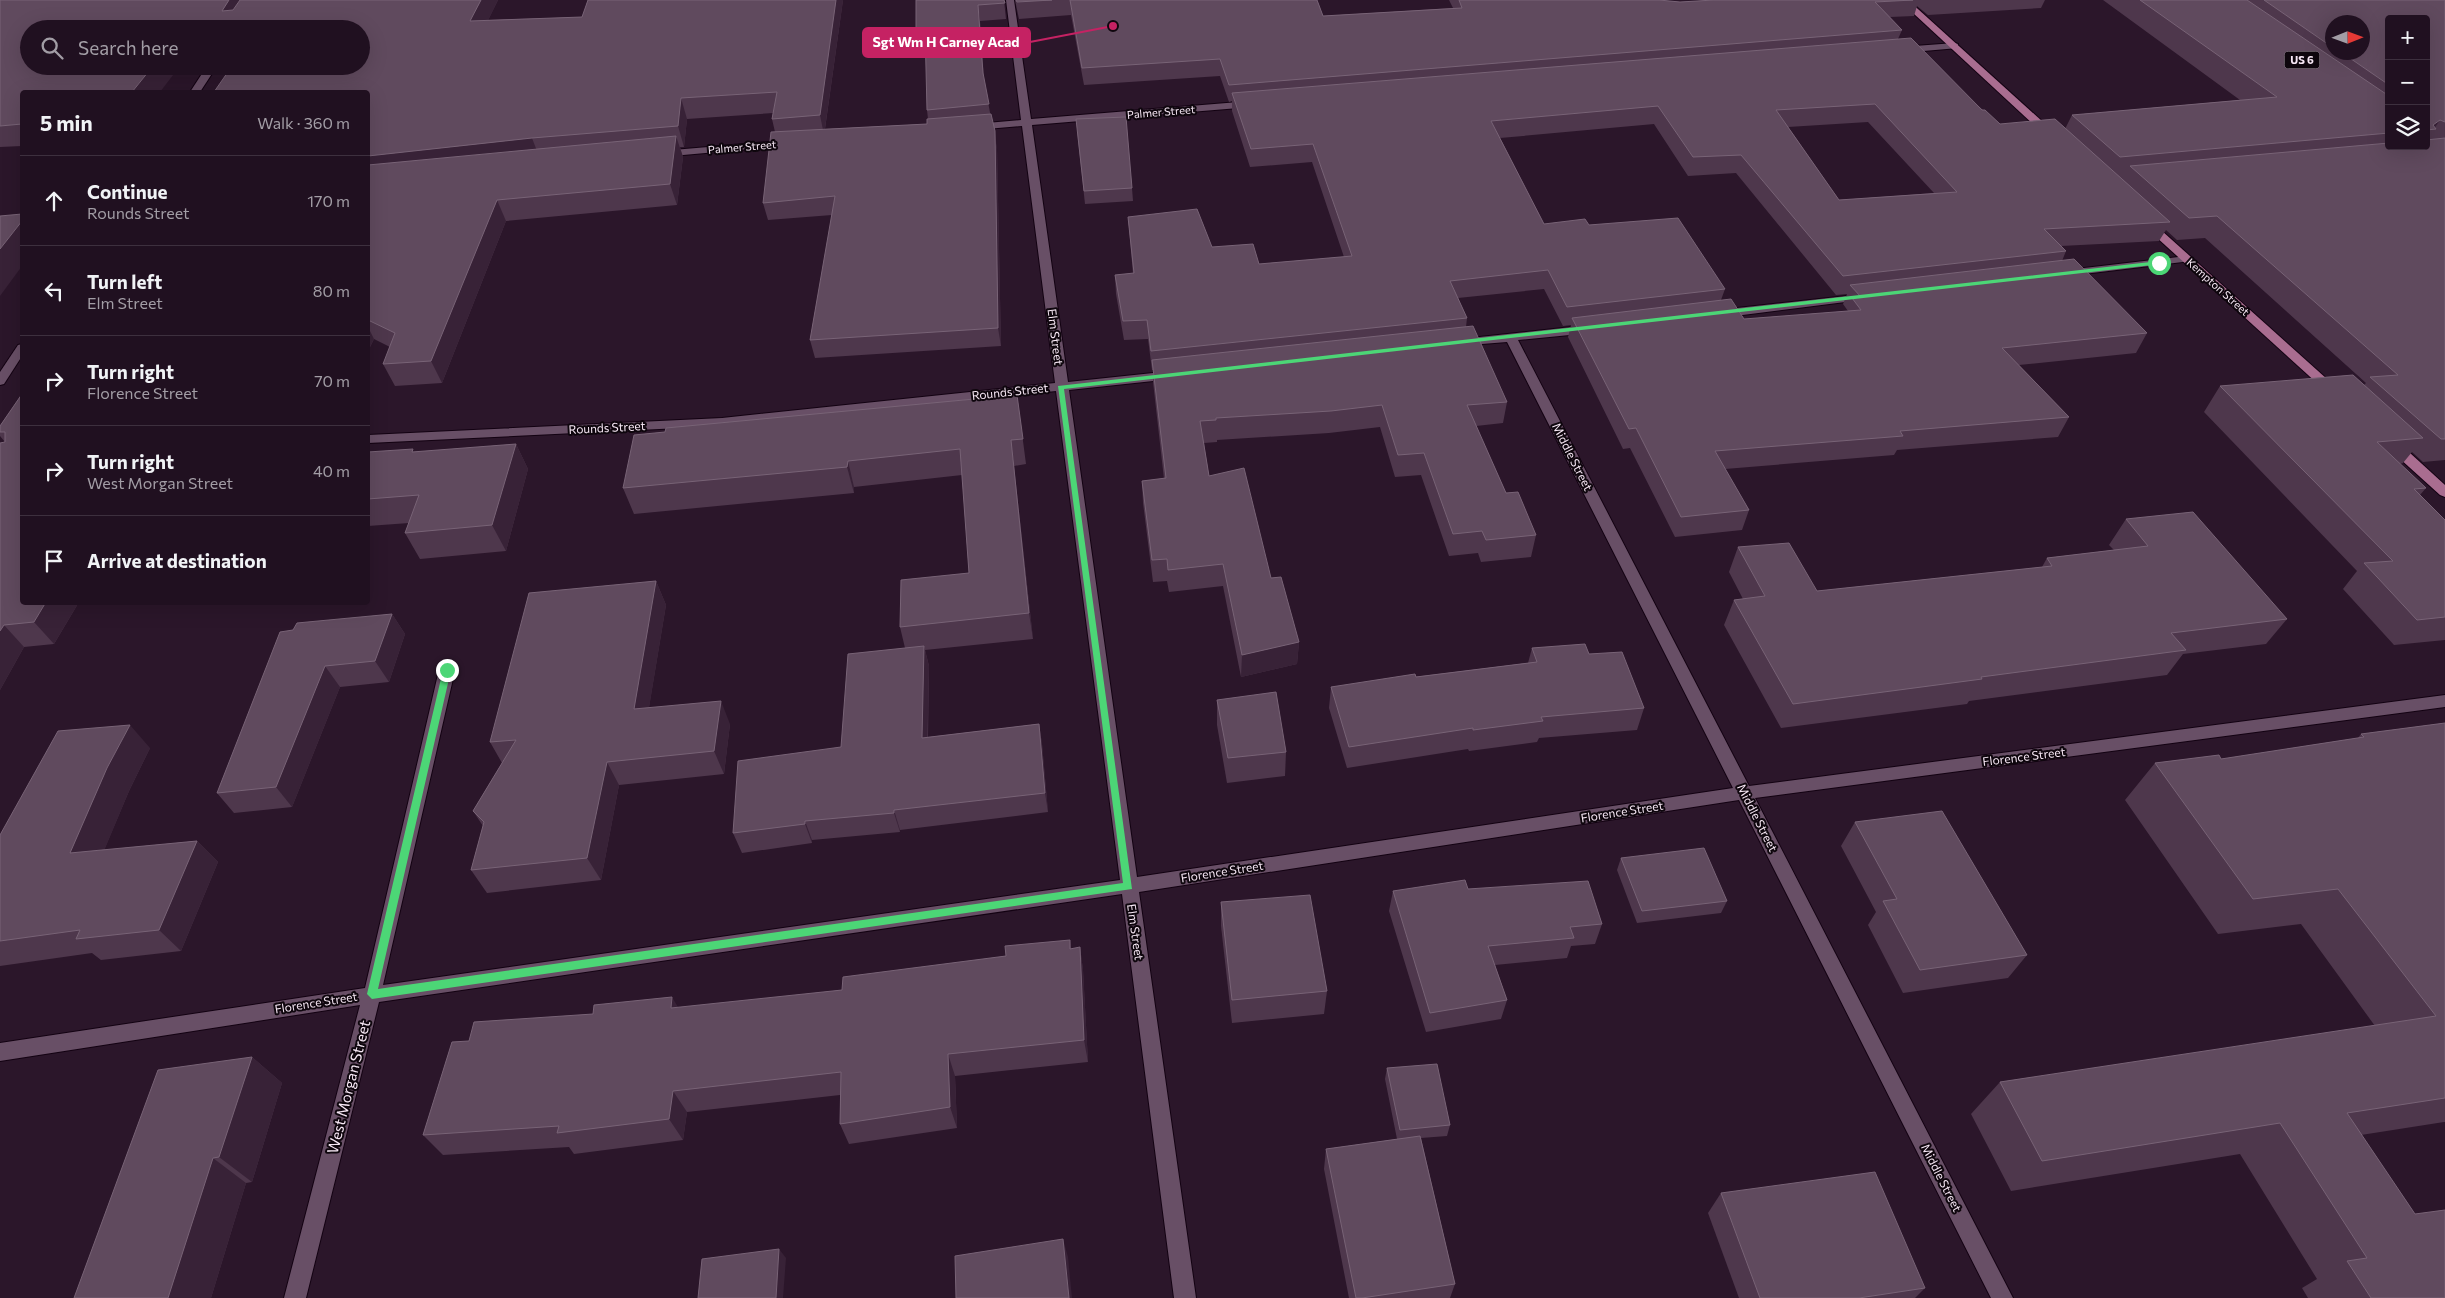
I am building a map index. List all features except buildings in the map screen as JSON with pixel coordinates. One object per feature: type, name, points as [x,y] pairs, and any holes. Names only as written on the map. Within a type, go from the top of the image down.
[{"type":"main road","points":[[1904,0],[2062,145]]},
{"type":"main road","name":"Kempton Street","points":[[2139,216],[2342,399]]},
{"type":"main road","points":[[2386,439],[2445,492]]},
{"type":"street","name":"Elm Street","points":[[1010,0],[1028,122],[1061,387],[1185,1298]]},
{"type":"street","points":[[1895,51],[1955,46]]},
{"type":"street","points":[[196,90],[206,75]]},
{"type":"street","name":"Palmer Street","points":[[968,128],[1266,103]]},
{"type":"street","name":"Palmer Street","points":[[650,155],[799,142]]},
{"type":"street","points":[[2051,275],[2187,259]]},
{"type":"street","points":[[1707,315],[1874,296]]},
{"type":"street","points":[[1452,344],[1599,328]]},
{"type":"street","name":"Middle Street","points":[[1511,338],[2002,1298]]},
{"type":"street","points":[[0,381],[20,351]]},
{"type":"street","name":"Rounds Street","points":[[370,439],[722,422],[1188,373]]},
{"type":"street","name":"West Morgan Street","points":[[295,1298],[372,994],[447,670]]},
{"type":"street","name":"Florence Street","points":[[0,1052],[372,994],[1128,886],[1744,794],[2445,701]]},
{"type":"place","name":"Sgt Wm H Carney Acad","points":[[1113,26]]},
{"type":"route","points":[[447,670],[372,994],[1128,886],[1061,387],[1511,338],[2159,263]]}]
